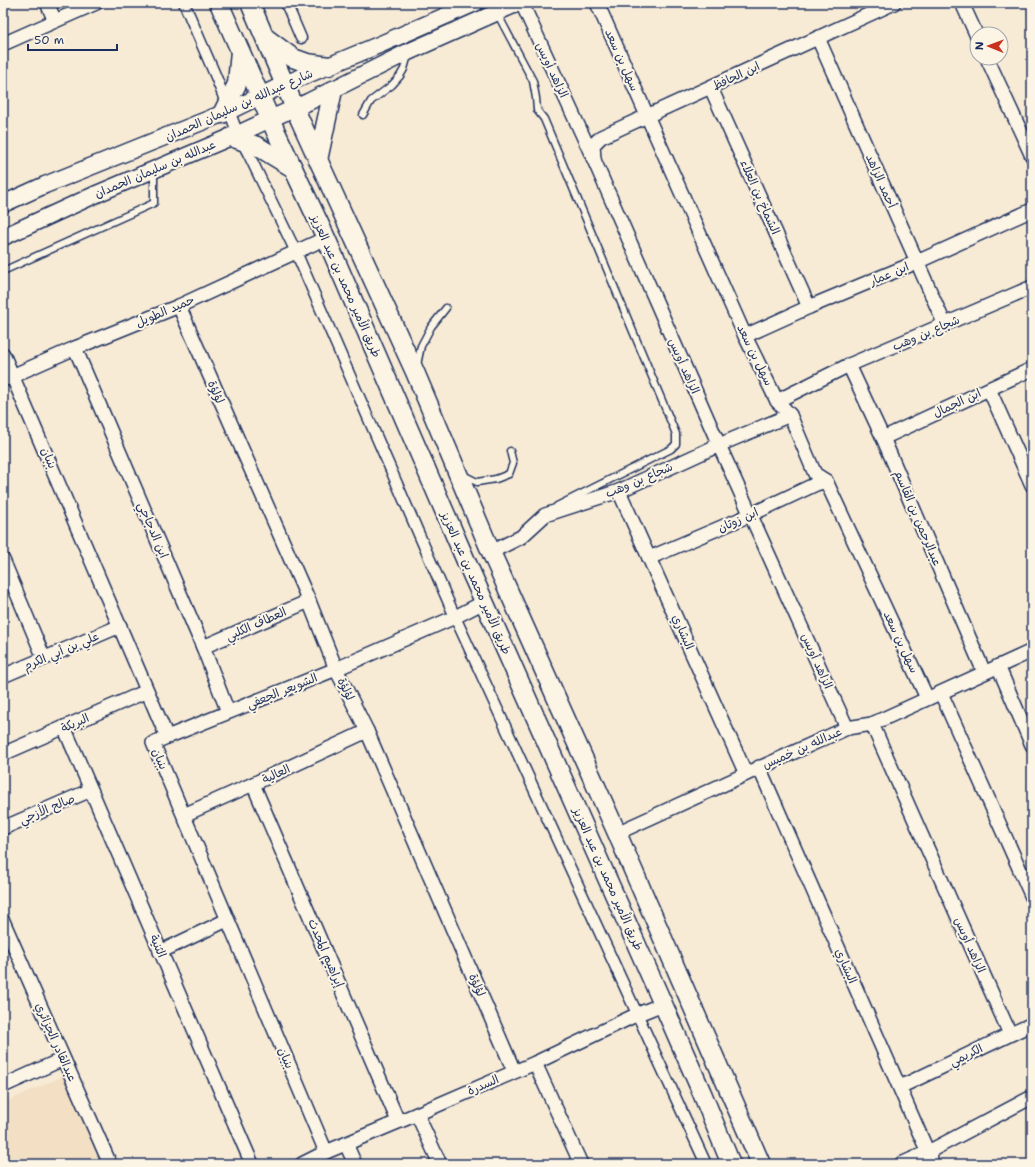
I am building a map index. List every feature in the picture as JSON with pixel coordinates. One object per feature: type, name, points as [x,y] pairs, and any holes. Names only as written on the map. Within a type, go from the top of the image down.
[{"type":"main road","name":"طريق الأمير محمد بن عبد العزيز","points":[[219,3],[270,119],[326,238],[484,602],[702,1093],[731,1164]]},
{"type":"main road","points":[[250,3],[285,84],[301,105],[318,160],[415,372],[491,552],[617,833],[762,1164]]},
{"type":"main road","points":[[264,37],[293,58],[329,66]]},
{"type":"main road","points":[[226,110],[237,84],[240,50]]},
{"type":"main road","points":[[318,160],[333,90]]},
{"type":"main road","points":[[237,137],[257,146],[293,168]]},
{"type":"main road","points":[[484,602],[485,594],[482,584],[488,579],[493,582],[513,624],[533,644]]},
{"type":"main road","points":[[702,1093],[714,1103],[734,1142],[741,1144],[750,1137]]},
{"type":"street","points":[[46,3],[55,21]]},
{"type":"street","points":[[3,44],[96,3]]},
{"type":"street","points":[[184,3],[216,77],[226,110],[237,137],[296,252],[455,617],[706,1164]]},
{"type":"street","points":[[286,3],[301,38]]},
{"type":"street","name":"شارع عبدالله بن سليمان الحمدان","points":[[3,204],[45,185],[260,96],[474,3]]},
{"type":"street","name":"شارع عبدالله بن سليمان الحمدان","points":[[301,105],[408,52],[518,3]]},
{"type":"street","name":"الزاهد أويس","points":[[525,3],[525,10],[594,160],[750,515],[847,728]]},
{"type":"street","name":"سهل بن سعد","points":[[597,3],[745,336],[777,401],[790,415],[815,474],[826,481],[927,698]]},
{"type":"street","name":"ابن الحافظ","points":[[594,160],[593,145],[601,137],[894,3]]},
{"type":"street","points":[[962,3],[972,26]]},
{"type":"street","name":"أحمد الزاهد","points":[[818,38],[945,325]]},
{"type":"street","points":[[991,66],[1032,156]]},
{"type":"street","name":"الشماخ بن العلاء","points":[[711,88],[810,307]]},
{"type":"street","name":"عبدالله بن سليمان الحمدان","points":[[3,237],[99,193],[237,137],[270,119],[301,105]]},
{"type":"street","name":"ابن عمار","points":[[745,336],[917,262],[1032,210]]},
{"type":"street","name":"حميد الطويل","points":[[8,378],[75,348],[179,306],[326,238]]},
{"type":"street","name":"شجاع بن وهب","points":[[777,401],[849,365],[1032,287]]},
{"type":"street","name":"لؤلؤة","points":[[179,306],[309,601],[336,669],[367,731],[514,1071]]},
{"type":"street","name":"ابن الدجاجي","points":[[75,348],[203,647],[228,712]]},
{"type":"street","name":"بنبان","points":[[3,354],[8,378],[120,626],[167,737],[153,743],[326,1152]]},
{"type":"street","name":"عبدالرحمن بن القاسم","points":[[849,365],[883,438],[984,672]]},
{"type":"street","name":"ابن الجمال","points":[[883,438],[1032,369]]},
{"type":"street","points":[[989,389],[1032,485]]},
{"type":"street","name":"شجاع بن وهب","points":[[491,552],[521,537],[545,515],[619,491],[719,445],[790,415]]},
{"type":"street","name":"ابن زوتان","points":[[649,558],[750,515],[816,484],[826,481]]},
{"type":"street","name":"البشاري","points":[[619,491],[746,774]]},
{"type":"street","points":[[3,560],[44,658]]},
{"type":"street","name":"العطاف الكلبي","points":[[203,647],[309,601]]},
{"type":"street","name":"الشويعر الجعفي","points":[[167,737],[336,669],[455,617],[484,602]]},
{"type":"street","name":"علي بن أبي الكرم","points":[[3,676],[120,626]]},
{"type":"street","name":"عبدالله بن خميس","points":[[617,833],[847,728],[872,724],[1032,650]]},
{"type":"street","points":[[998,666],[1032,745]]},
{"type":"street","name":"البريكة","points":[[3,754],[147,691]]},
{"type":"street","points":[[941,693],[1032,897]]},
{"type":"street","name":"الزاهد أويس","points":[[872,724],[1010,1034]]},
{"type":"street","name":"الثنية","points":[[64,727],[252,1164]]},
{"type":"street","name":"العالية","points":[[184,815],[367,731]]},
{"type":"street","name":"البشاري","points":[[759,767],[931,1158]]},
{"type":"street","name":"إبراهيم المحدث","points":[[253,784],[398,1122]]},
{"type":"street","name":"صالح الأزجي","points":[[3,828],[91,790]]},
{"type":"street","points":[[160,952],[227,920]]},
{"type":"street","name":"عبدالقادر الجزائري","points":[[3,921],[110,1164]]},
{"type":"street","name":"السدرة","points":[[302,1164],[326,1152],[534,1063],[638,1014],[663,1004]]},
{"type":"street","name":"الكريمي","points":[[900,1087],[1032,1024]]},
{"type":"street","points":[[3,1086],[63,1059]]},
{"type":"street","points":[[534,1063],[581,1164]]},
{"type":"street","points":[[901,1164],[931,1158],[1031,1099]]},
{"type":"street","points":[[417,1114],[440,1164]]},
{"type":"street","points":[[346,1144],[355,1164]]},
{"type":"lane","points":[[497,13],[533,81],[537,110],[544,119],[676,434],[676,444],[671,449],[564,502],[545,515]]},
{"type":"lane","points":[[363,115],[371,101],[400,76],[404,69],[408,52]]},
{"type":"lane","points":[[3,271],[154,203],[154,170]]},
{"type":"lane","points":[[415,372],[421,346],[431,327],[446,308]]},
{"type":"lane","points":[[457,471],[477,482],[496,479],[509,474],[513,463],[510,452]]},
{"type":"shaded area","points":[[65,1075],[104,1164],[3,1164],[3,1103]]}]
